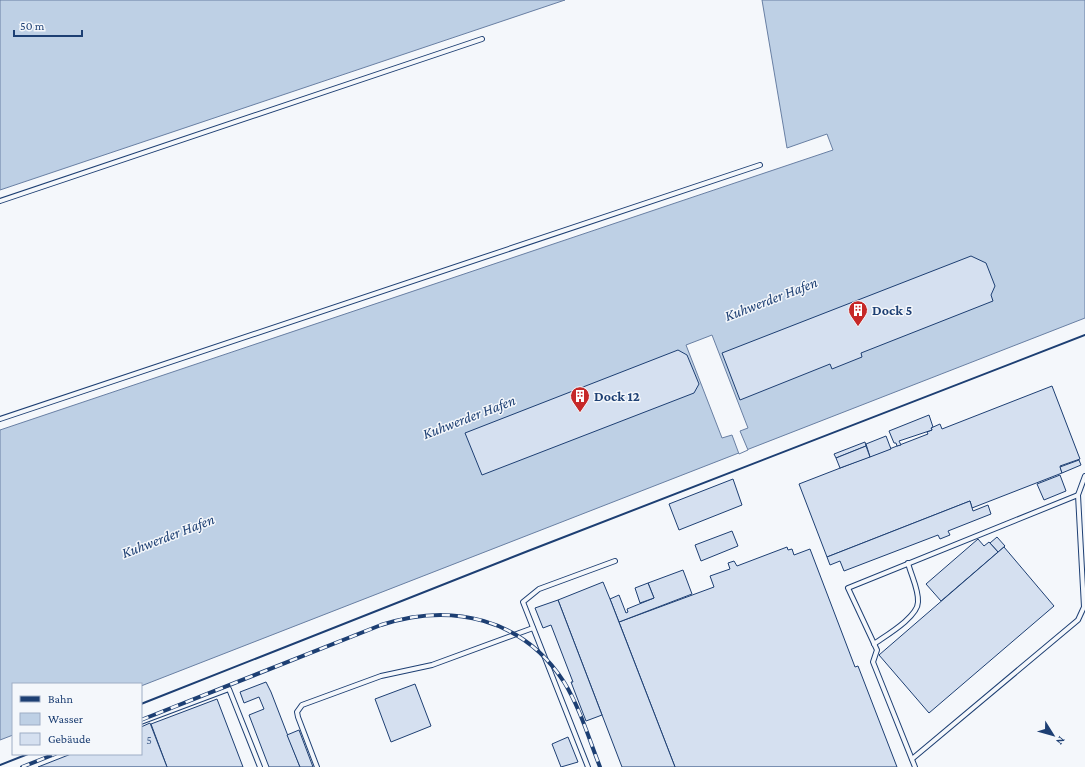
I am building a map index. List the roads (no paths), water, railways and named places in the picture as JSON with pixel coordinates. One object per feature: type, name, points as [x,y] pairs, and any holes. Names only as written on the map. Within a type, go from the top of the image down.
[{"type":"lane","points":[[0,201],[482,39]]},
{"type":"lane","points":[[0,419],[760,165]]},
{"type":"lane","points":[[912,759],[1078,620],[1084,607],[1078,495],[1085,476]]},
{"type":"lane","points":[[915,767],[874,662],[877,650],[848,588],[1078,495]]},
{"type":"lane","points":[[588,767],[523,602],[539,588],[615,561]]},
{"type":"lane","points":[[874,644],[912,616],[918,608],[918,596],[908,563]]},
{"type":"lane","points":[[317,767],[298,717],[297,712],[302,705],[381,676],[432,664],[533,628]]},
{"type":"lane","points":[[142,722],[229,689],[260,767]]},
{"type":"water","points":[[0,0],[565,0],[0,190]]},
{"type":"water","name":"Kuhwerder Hafen","points":[[762,0],[1085,0],[1085,318],[142,686],[142,683],[12,683],[12,735],[0,740],[0,430],[833,150],[827,134],[787,148]]},
{"type":"railway","points":[[142,720],[381,625],[407,618],[433,615],[459,616],[483,621],[507,630],[528,643],[547,660],[564,682],[575,702],[600,767]]},
{"type":"railway","points":[[22,767],[52,755]]},
{"type":"place","name":"Dock 5","points":[[858,327]]},
{"type":"place","name":"Dock 12","points":[[580,413]]}]
